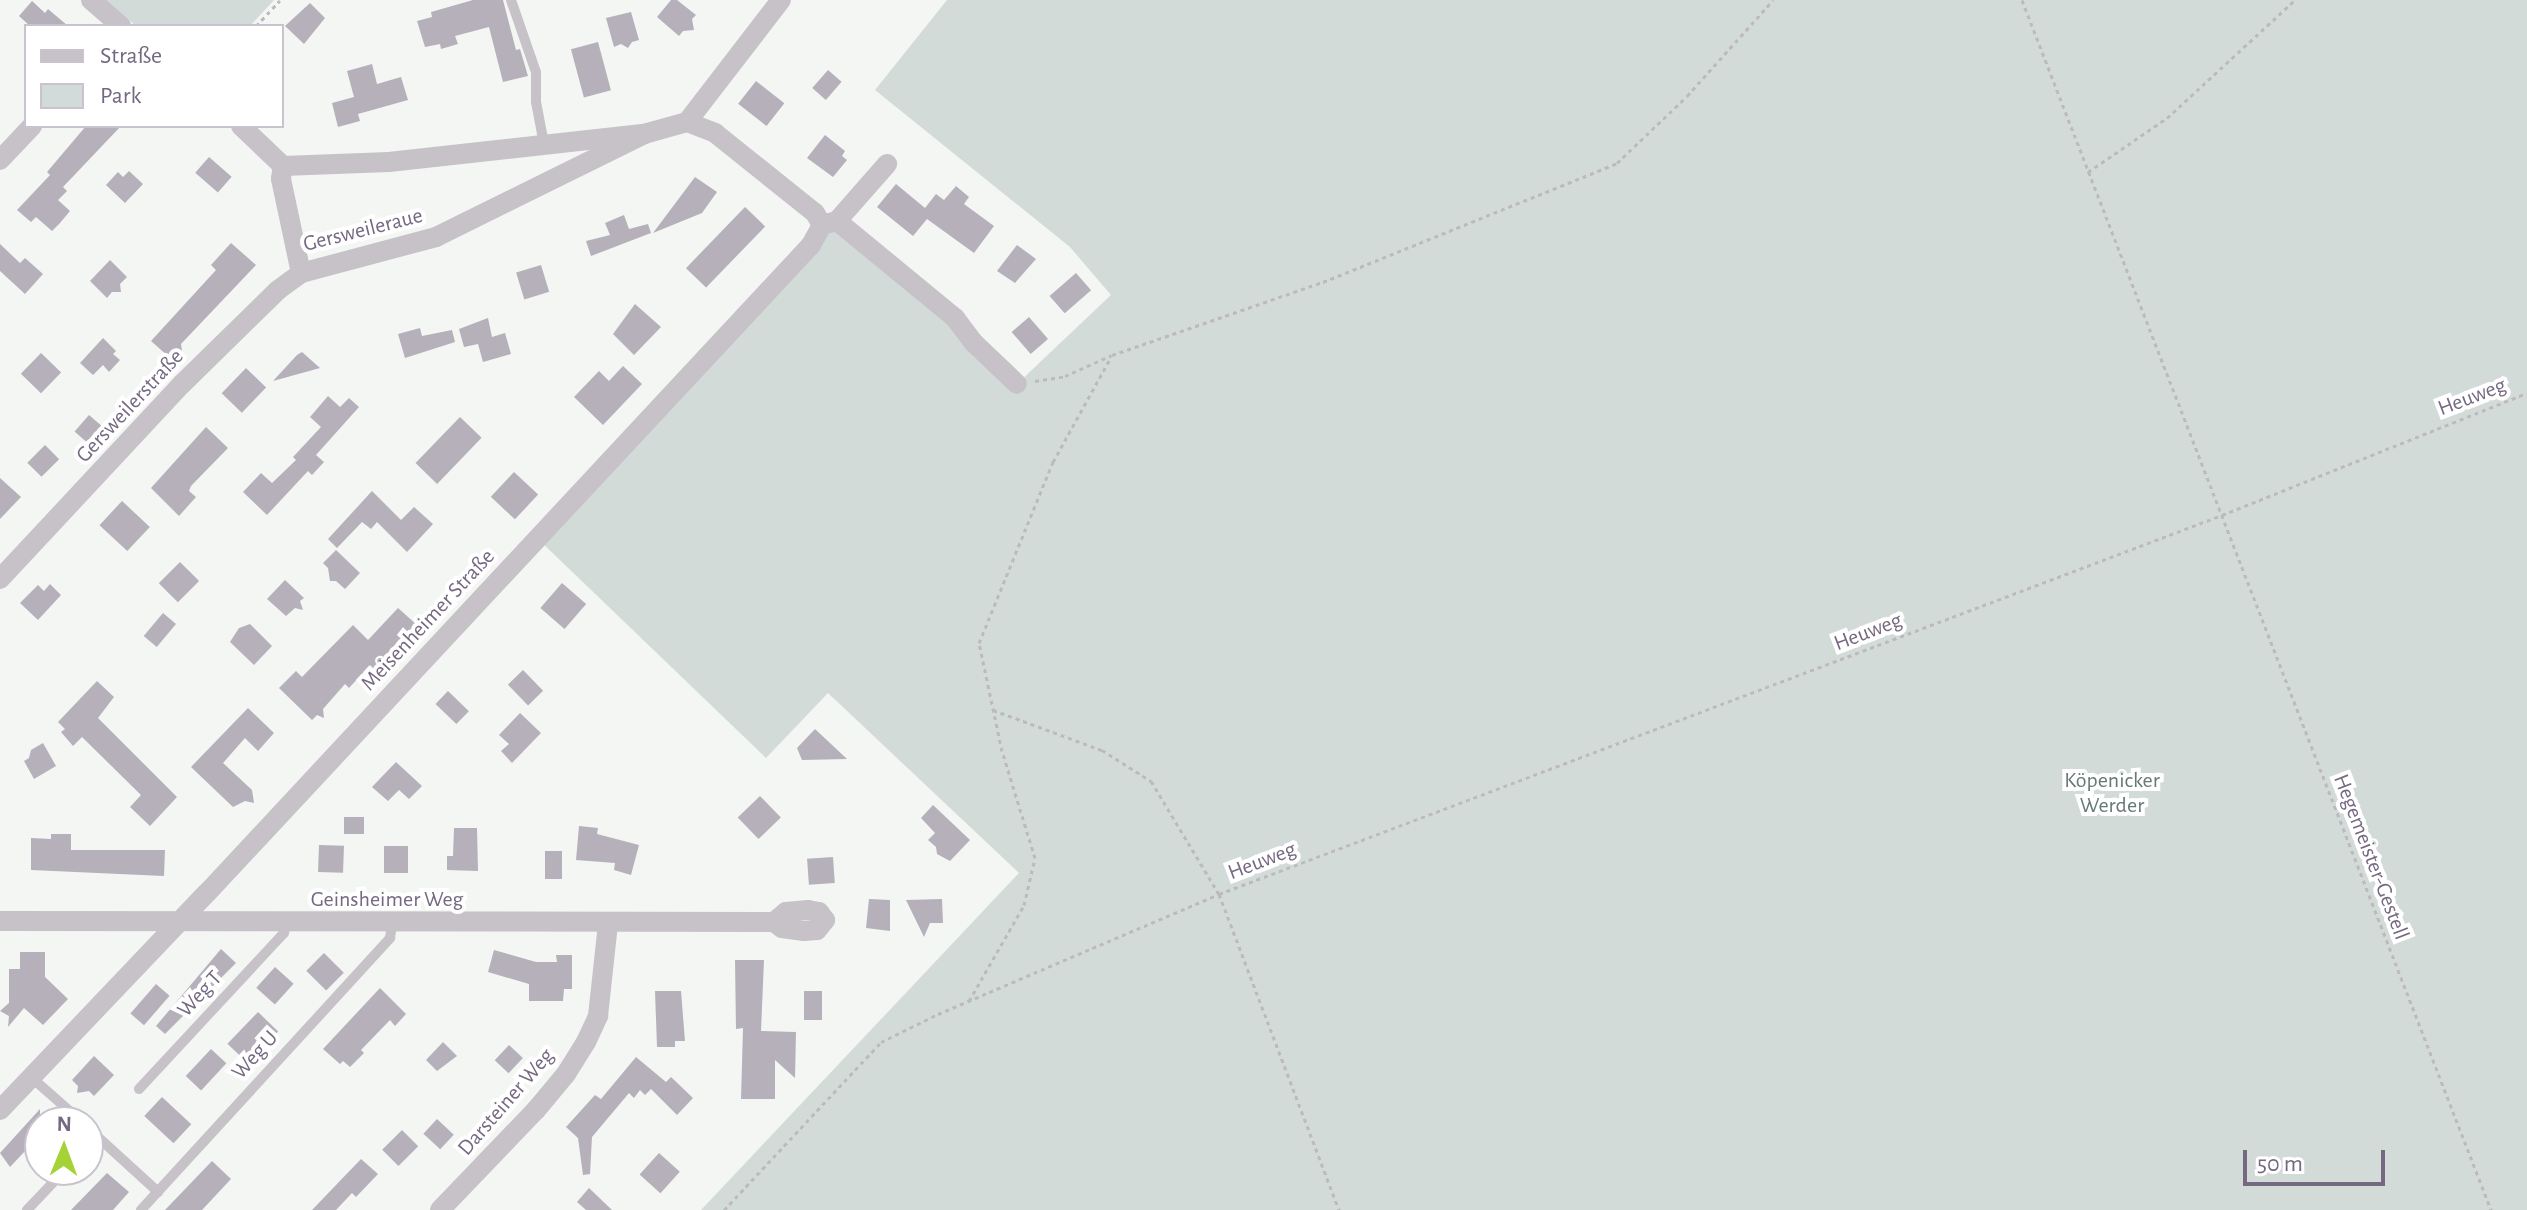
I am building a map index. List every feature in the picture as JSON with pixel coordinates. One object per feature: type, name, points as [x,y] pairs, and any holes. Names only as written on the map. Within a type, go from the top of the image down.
[{"type":"street","points":[[91,0],[119,24]]},
{"type":"street","points":[[781,0],[687,122],[715,133],[955,318],[974,343],[1017,384]]},
{"type":"street","name":"Gersweileraue","points":[[644,134],[436,237],[301,273],[281,179],[283,166],[351,166],[644,134],[687,122]]},
{"type":"street","points":[[0,160],[30,128]]},
{"type":"street","points":[[243,128],[283,166]]},
{"type":"street","name":"Meisenheimer Straße","points":[[0,1110],[887,164]]},
{"type":"street","name":"Gersweilerstraße","points":[[0,579],[192,373],[278,290],[301,273]]},
{"type":"street","name":"Geinsheimer Weg","points":[[0,921],[392,924],[774,922]]},
{"type":"street","name":"Darsteiner Weg","points":[[440,1210],[536,1110],[566,1074],[586,1042],[598,1016],[608,924]]},
{"type":"lane","points":[[511,0],[536,72],[536,102],[544,144]]},
{"type":"lane","name":"Weg T","points":[[139,1089],[284,933],[286,923]]},
{"type":"lane","name":"Weg U","points":[[141,1210],[390,938],[392,924]]},
{"type":"lane","points":[[31,1077],[64,1106]]},
{"type":"lane","points":[[104,1142],[158,1192]]},
{"type":"lane","points":[[27,1210],[50,1186]]},
{"type":"path","points":[[258,24],[280,0]]},
{"type":"path","points":[[1017,384],[1065,376],[1112,355],[1323,282],[1617,163],[1687,96],[1773,0]]},
{"type":"path","name":"Hegemeister-Gestell","points":[[2022,0],[2491,1210]]},
{"type":"path","points":[[2088,172],[2167,118],[2295,0]]},
{"type":"path","points":[[969,1001],[1024,905],[1035,858],[993,710],[979,643],[1053,462],[1112,355]]},
{"type":"path","name":"Heuweg","points":[[724,1210],[881,1042],[969,1001],[1219,894],[2222,515],[2527,393]]},
{"type":"path","points":[[993,710],[1102,750],[1151,781],[1219,894],[1339,1210]]},
{"type":"green space","points":[[105,0],[274,0],[252,24],[134,24]]},
{"type":"green space","name":"Köpenicker Werder","points":[[947,0],[2527,0],[2527,1210],[701,1210],[1019,873],[828,693],[766,758],[537,538],[837,221],[1017,384],[1111,295],[1070,247],[875,90]]},
{"type":"building","points":[[473,0],[503,0],[516,50],[520,49],[528,76],[503,82],[489,27],[455,36],[458,44],[441,49],[440,44],[425,47],[417,21],[432,17],[431,12]]},
{"type":"building","points":[[671,0],[677,0],[696,15],[692,19],[694,30],[683,31],[679,36],[657,17]]},
{"type":"building","points":[[32,1],[45,13],[48,9],[66,24],[28,24],[19,16]]},
{"type":"building","points":[[310,3],[325,18],[304,44],[285,26]]},
{"type":"building","points":[[631,12],[639,40],[632,42],[628,48],[621,44],[614,47],[606,18]]},
{"type":"building","points":[[598,42],[611,90],[584,98],[571,49]]},
{"type":"building","points":[[372,64],[377,84],[401,77],[408,100],[358,114],[360,121],[338,127],[332,103],[354,97],[347,71]]},
{"type":"building","points":[[828,70],[842,82],[826,100],[812,88]]},
{"type":"building","points":[[756,81],[784,103],[767,126],[738,104]]},
{"type":"building","points":[[84,128],[119,128],[63,187],[67,191],[58,200],[70,211],[52,231],[36,217],[31,222],[17,210],[50,175],[47,172]]},
{"type":"building","points":[[825,135],[845,151],[842,156],[847,160],[833,177],[807,158]]},
{"type":"building","points":[[209,157],[232,177],[218,193],[195,173]]},
{"type":"building","points":[[129,171],[143,184],[125,203],[106,185],[118,172],[123,177]]},
{"type":"building","points":[[695,177],[717,192],[702,213],[653,233]]},
{"type":"building","points":[[896,184],[925,208],[936,194],[944,200],[956,186],[969,197],[964,204],[994,226],[974,253],[927,219],[913,236],[877,207]]},
{"type":"building","points":[[745,207],[765,226],[706,288],[686,268]]},
{"type":"building","points":[[624,215],[629,229],[648,224],[651,233],[591,256],[586,241],[610,235],[605,223]]},
{"type":"building","points":[[231,243],[256,265],[181,344],[182,351],[169,357],[151,341],[216,270],[211,265]]},
{"type":"building","points":[[0,244],[20,263],[25,258],[43,274],[25,294],[0,271]]},
{"type":"building","points":[[1017,245],[1036,259],[1015,283],[997,271]]},
{"type":"building","points":[[110,260],[127,277],[120,284],[121,292],[112,292],[107,298],[90,281]]},
{"type":"building","points":[[541,265],[549,292],[524,299],[516,273]]},
{"type":"building","points":[[1076,273],[1091,290],[1065,313],[1050,296]]},
{"type":"building","points":[[635,304],[661,327],[634,355],[613,334]]},
{"type":"building","points":[[1029,317],[1048,339],[1031,354],[1012,332]]},
{"type":"building","points":[[488,318],[492,337],[505,333],[511,354],[483,362],[478,344],[464,347],[459,329]]},
{"type":"building","points":[[420,328],[422,336],[452,330],[455,342],[405,358],[398,334]]},
{"type":"building","points":[[103,338],[120,360],[109,372],[103,365],[93,375],[80,363]]},
{"type":"building","points":[[302,352],[320,368],[273,381],[297,355]]},
{"type":"building","points":[[41,353],[61,372],[41,393],[21,374]]},
{"type":"building","points":[[623,366],[642,384],[603,425],[574,397],[599,371],[609,381]]},
{"type":"building","points":[[246,368],[266,387],[242,413],[222,393]]},
{"type":"building","points":[[328,396],[340,407],[349,398],[359,407],[316,455],[324,462],[312,475],[308,471],[267,515],[243,492],[261,473],[272,483],[296,460],[293,457],[321,427],[310,417]]},
{"type":"building","points":[[89,415],[104,428],[90,445],[75,432]]},
{"type":"building","points":[[460,417],[482,438],[437,484],[416,463]]},
{"type":"building","points":[[206,427],[228,448],[191,486],[189,491],[196,497],[179,516],[151,488]]},
{"type":"building","points":[[45,445],[59,459],[41,477],[27,463]]},
{"type":"building","points":[[514,472],[538,495],[515,519],[491,497]]},
{"type":"building","points":[[0,478],[21,497],[0,519]]},
{"type":"building","points":[[372,491],[401,520],[414,507],[433,524],[407,552],[377,522],[371,529],[362,522],[337,548],[328,539]]},
{"type":"building","points":[[122,501],[150,527],[127,551],[99,525]]},
{"type":"building","points":[[336,550],[360,573],[345,589],[336,581],[330,581],[328,568],[323,563]]},
{"type":"building","points":[[180,562],[199,581],[178,602],[159,583]]},
{"type":"building","points":[[285,580],[304,598],[300,601],[303,610],[295,608],[286,616],[267,599]]},
{"type":"building","points":[[562,583],[586,604],[565,629],[540,608]]},
{"type":"building","points":[[50,584],[61,595],[38,620],[20,603],[38,585],[44,591]]},
{"type":"building","points":[[398,608],[417,625],[376,671],[370,665],[349,688],[345,684],[323,709],[324,718],[317,715],[312,720],[279,688],[296,671],[302,677],[353,625],[368,640]]},
{"type":"building","points":[[163,613],[176,624],[157,647],[144,636]]},
{"type":"building","points":[[250,624],[272,646],[254,665],[230,642],[239,628]]},
{"type":"building","points":[[523,670],[543,691],[528,705],[508,685]]},
{"type":"building","points":[[97,681],[114,697],[98,718],[177,797],[150,826],[130,807],[141,795],[82,737],[73,746],[61,732],[65,729],[58,722]]},
{"type":"building","points":[[448,691],[469,711],[456,724],[435,704]]},
{"type":"building","points":[[248,708],[274,733],[258,751],[245,738],[223,763],[252,790],[254,803],[245,801],[233,807],[191,767]]},
{"type":"building","points":[[520,713],[541,733],[512,763],[501,751],[509,744],[499,735]]},
{"type":"building","points":[[815,729],[847,759],[802,760],[797,748]]},
{"type":"building","points":[[43,743],[56,766],[34,779],[24,761],[29,758],[31,750]]},
{"type":"building","points":[[396,762],[422,786],[409,799],[399,790],[388,801],[372,787]]},
{"type":"building","points":[[760,796],[781,818],[759,839],[738,818]]},
{"type":"building","points":[[933,805],[970,840],[950,861],[937,854],[936,847],[928,840],[935,833],[921,818]]},
{"type":"building","points":[[344,817],[364,817],[364,834],[344,834]]},
{"type":"building","points":[[579,826],[598,828],[597,834],[639,845],[631,875],[614,870],[615,863],[576,860]]},
{"type":"building","points":[[454,828],[477,828],[478,871],[447,870],[447,856],[453,856]]},
{"type":"building","points":[[51,834],[71,834],[71,850],[165,850],[164,876],[31,870],[31,838],[51,839]]},
{"type":"building","points":[[319,845],[344,846],[343,873],[318,872]]},
{"type":"building","points":[[384,846],[408,846],[408,873],[384,873]]},
{"type":"building","points":[[545,851],[562,851],[562,879],[545,879]]},
{"type":"building","points":[[833,857],[835,883],[809,885],[807,859]]},
{"type":"building","points":[[869,899],[890,900],[890,931],[866,928]]},
{"type":"building","points":[[942,899],[943,923],[930,923],[924,937],[906,900]]},
{"type":"building","points":[[221,949],[236,963],[165,1034],[156,1026]]},
{"type":"building","points":[[494,950],[536,962],[557,962],[556,955],[572,955],[572,989],[564,989],[563,1001],[529,1001],[529,984],[488,972]]},
{"type":"building","points":[[20,952],[45,952],[45,977],[68,999],[43,1025],[24,1008],[8,1027],[9,1016],[0,1011],[9,1003],[9,969],[20,969]]},
{"type":"building","points":[[324,953],[344,973],[326,990],[306,971]]},
{"type":"building","points":[[735,960],[764,960],[761,1031],[796,1032],[795,1078],[775,1060],[775,1099],[741,1099],[743,1028],[736,1029]]},
{"type":"building","points":[[275,967],[294,984],[275,1005],[256,988]]},
{"type":"building","points":[[156,984],[170,996],[144,1025],[130,1013]]},
{"type":"building","points":[[380,988],[406,1014],[395,1026],[390,1020],[361,1050],[364,1053],[350,1067],[343,1061],[340,1064],[323,1049]]},
{"type":"building","points":[[655,991],[681,991],[685,1041],[675,1041],[675,1047],[657,1047]]},
{"type":"building","points":[[804,991],[822,991],[822,1020],[804,1020]]},
{"type":"building","points":[[258,1012],[278,1031],[248,1063],[227,1044]]},
{"type":"building","points":[[443,1042],[457,1056],[437,1071],[426,1060]]},
{"type":"building","points":[[509,1045],[523,1058],[509,1073],[495,1060]]},
{"type":"building","points":[[211,1049],[226,1063],[201,1090],[186,1076]]},
{"type":"building","points":[[94,1056],[114,1075],[94,1096],[89,1091],[77,1093],[78,1086],[72,1080]]},
{"type":"building","points":[[636,1057],[666,1082],[671,1077],[693,1098],[677,1115],[651,1089],[645,1095],[640,1090],[634,1098],[629,1093],[592,1137],[590,1174],[583,1175],[578,1138],[566,1127],[595,1095],[601,1099]]},
{"type":"building","points":[[162,1097],[191,1124],[174,1143],[144,1116]]},
{"type":"building","points":[[437,1119],[454,1135],[440,1149],[423,1134]]},
{"type":"building","points":[[24,1127],[24,1152],[10,1167],[0,1153]]},
{"type":"building","points":[[402,1130],[418,1146],[398,1166],[382,1150]]},
{"type":"building","points":[[659,1153],[680,1172],[660,1193],[640,1175]]},
{"type":"building","points":[[361,1159],[378,1174],[356,1197],[352,1193],[336,1210],[312,1210]]},
{"type":"building","points":[[212,1161],[231,1179],[202,1210],[165,1210]]},
{"type":"building","points":[[107,1173],[129,1192],[113,1210],[71,1210],[94,1186],[104,1186]]},
{"type":"building","points":[[589,1188],[612,1210],[586,1210],[577,1202]]}]
